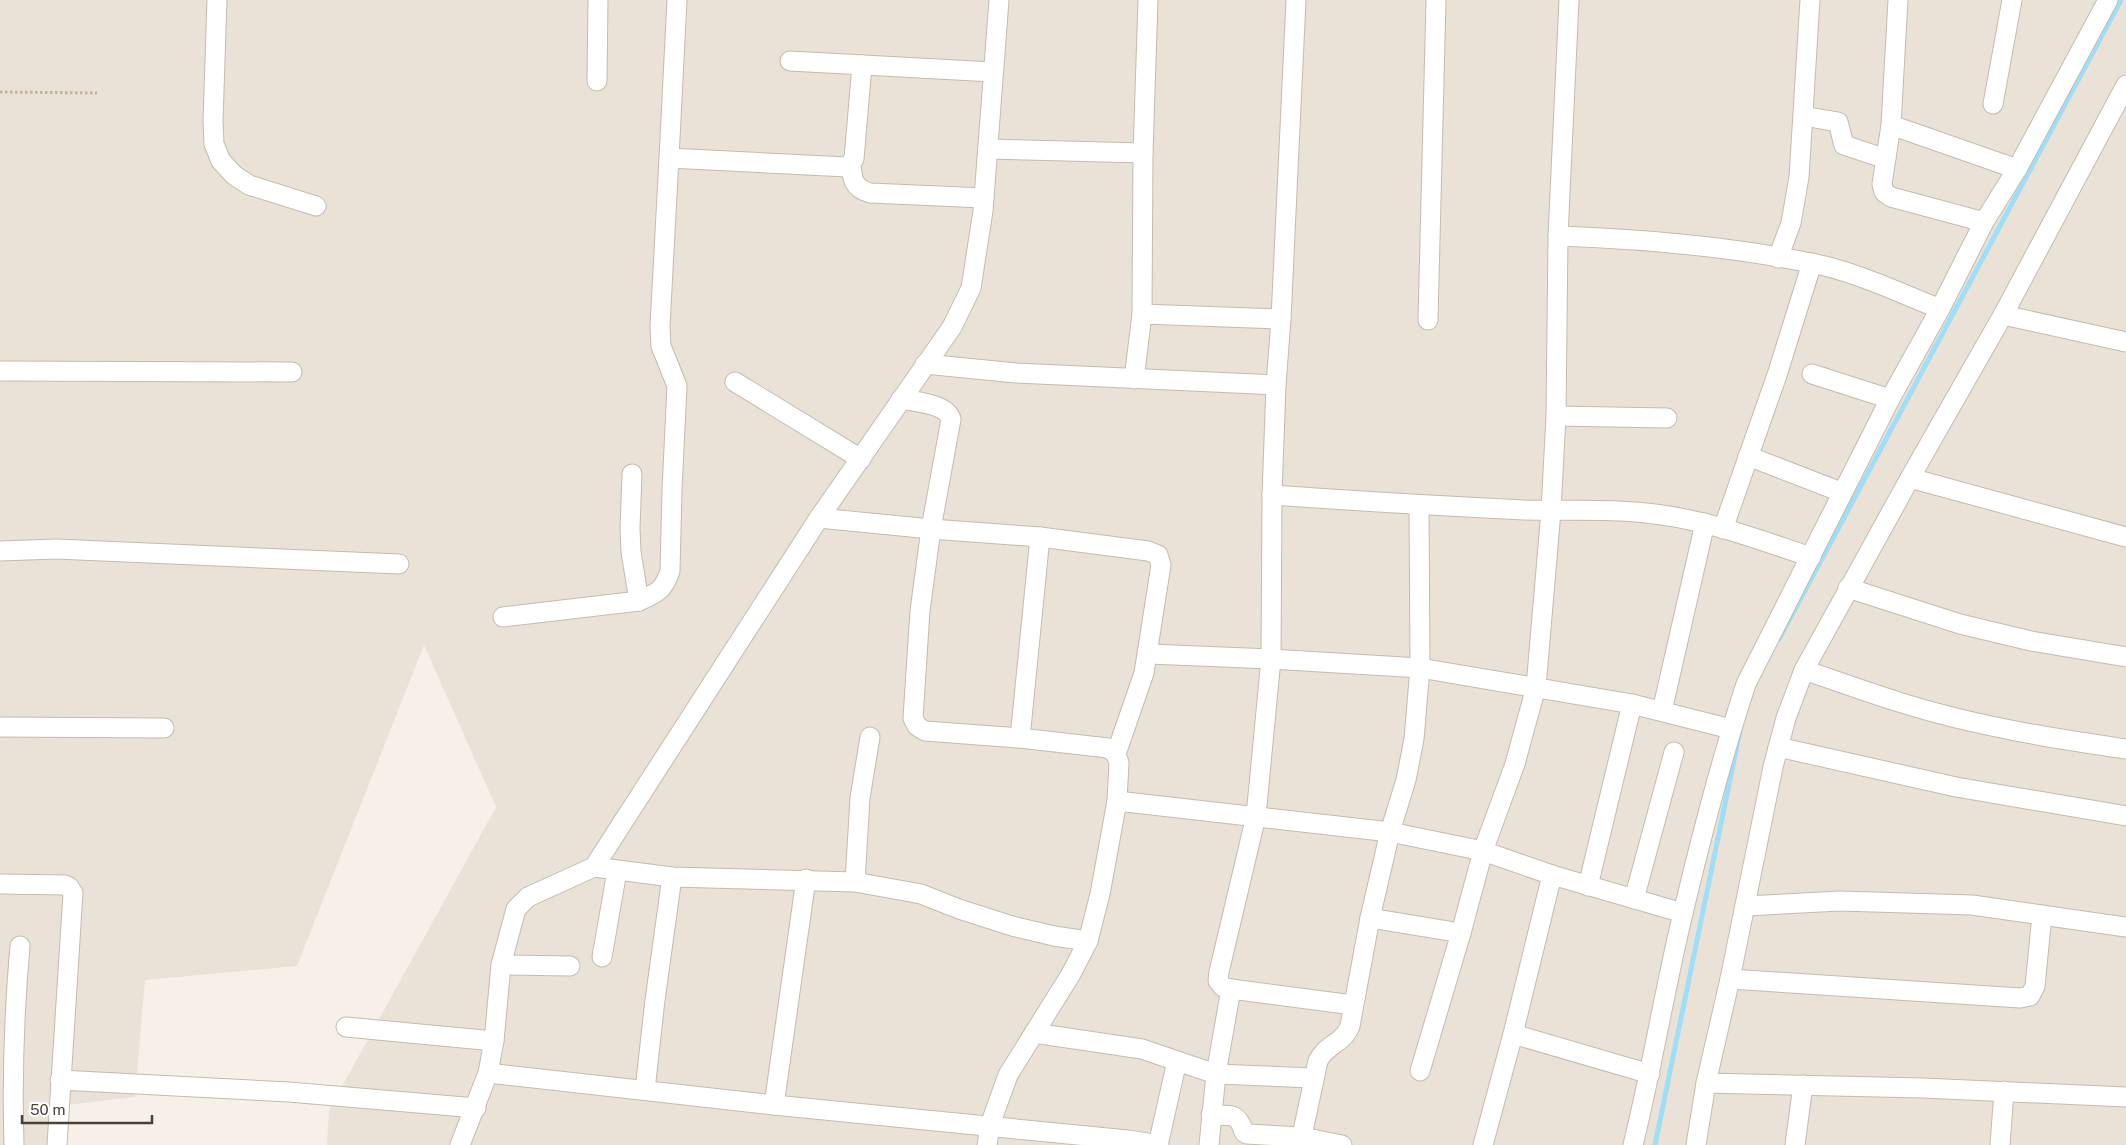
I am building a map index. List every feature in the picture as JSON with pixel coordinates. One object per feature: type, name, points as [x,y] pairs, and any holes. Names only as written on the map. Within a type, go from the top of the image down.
[{"type":"street","points":[[217,0],[212,121],[214,144],[221,161],[234,175],[249,185],[316,206]]},
{"type":"street","points":[[597,81],[598,0]]},
{"type":"street","points":[[503,617],[639,601],[657,592],[667,583],[670,571],[677,386],[661,346],[660,326],[677,0]]},
{"type":"street","points":[[594,867],[819,518],[952,327],[971,288],[978,252],[984,198],[999,0]]},
{"type":"street","points":[[1134,379],[1142,314],[1143,153],[1148,0]]},
{"type":"street","points":[[1296,0],[1281,319],[1276,384],[1272,495],[1271,659],[1256,816],[1218,981],[1223,987],[1231,989],[1353,1006]]},
{"type":"street","points":[[1428,320],[1436,0]]},
{"type":"street","points":[[1420,1071],[1483,851],[1515,764],[1536,687],[1551,511],[1556,416],[1558,236],[1569,0]]},
{"type":"street","points":[[1778,258],[1791,223],[1799,176],[1810,0]]},
{"type":"street","points":[[1898,0],[1890,125],[1882,184],[1884,192],[1891,197],[1984,222]]},
{"type":"street","points":[[1993,104],[2012,0]]},
{"type":"street","points":[[1633,1145],[1650,1074],[1683,913],[1731,729],[1746,684],[1811,557],[1841,492],[1890,399],[1940,309],[1984,222],[2017,169],[2108,0]]},
{"type":"street","points":[[790,61],[993,72]]},
{"type":"street","points":[[669,158],[847,167],[854,159],[862,65]]},
{"type":"street","points":[[1696,1145],[1706,1083],[1730,979],[1778,746],[1804,670],[1848,588],[2003,315],[2126,85]]},
{"type":"street","points":[[1803,116],[1838,122],[1844,144],[1886,159]]},
{"type":"street","points":[[1890,125],[2017,169]]},
{"type":"street","points":[[988,149],[1143,153]]},
{"type":"street","points":[[851,163],[852,180],[862,191],[870,193],[984,198]]},
{"type":"street","points":[[1558,236],[1642,239],[1723,248],[1812,263],[1870,281],[1940,309]]},
{"type":"street","points":[[1723,529],[1777,375],[1812,263]]},
{"type":"street","points":[[1142,314],[1281,319]]},
{"type":"street","points":[[2003,315],[2126,342]]},
{"type":"street","points":[[925,364],[1016,373],[1276,384]]},
{"type":"street","points":[[0,371],[292,372]]},
{"type":"street","points":[[1812,374],[1890,399]]},
{"type":"street","points":[[735,382],[861,459]]},
{"type":"street","points":[[901,399],[941,408],[950,414],[951,419],[931,529],[920,611],[913,718],[917,726],[925,732],[1020,738],[1108,748],[1116,754],[1119,763],[1117,801],[1100,894],[1088,941],[1071,974],[1008,1075],[990,1125],[987,1145]]},
{"type":"street","points":[[1556,416],[1667,418]]},
{"type":"street","points":[[1748,456],[1841,492]]},
{"type":"street","points":[[632,474],[630,528],[639,601]]},
{"type":"street","points":[[1910,478],[2126,537]]},
{"type":"street","points":[[1272,495],[1419,505],[1551,511],[1620,510],[1663,515],[1705,523],[1811,557]]},
{"type":"street","points":[[1301,1141],[1318,1061],[1322,1053],[1330,1046],[1340,1042],[1347,1035],[1370,918],[1390,832],[1406,780],[1414,739],[1420,668],[1419,505]]},
{"type":"street","points":[[819,518],[1040,537],[1148,551],[1158,555],[1161,565],[1149,654],[1116,754]]},
{"type":"street","points":[[1662,711],[1705,523]]},
{"type":"street","points":[[1020,738],[1040,537]]},
{"type":"street","points":[[0,551],[56,549],[399,564]]},
{"type":"street","points":[[1848,588],[1960,624],[2031,640],[2126,657]]},
{"type":"street","points":[[1149,654],[1420,668],[1632,704],[1731,729]]},
{"type":"street","points":[[1804,670],[1903,703],[1972,722],[2052,738],[2126,749]]},
{"type":"street","points":[[1588,886],[1632,704]]},
{"type":"street","points":[[0,726],[164,728]]},
{"type":"street","points":[[856,882],[860,798],[870,737]]},
{"type":"street","points":[[1778,746],[1956,787],[2126,816]]},
{"type":"street","points":[[1634,899],[1674,752]]},
{"type":"street","points":[[1117,801],[1390,832],[1483,851],[1552,875],[1683,913]]},
{"type":"street","points":[[460,1145],[476,1108],[488,1073],[494,1041],[501,966],[514,916],[520,903],[528,897],[594,867],[672,877],[806,879],[856,882],[921,894],[959,909],[1012,926],[1054,936],[1088,941]]},
{"type":"street","points":[[602,957],[617,870]]},
{"type":"street","points":[[1483,1145],[1513,1034],[1552,875]]},
{"type":"street","points":[[645,1090],[654,1000],[672,877]]},
{"type":"street","points":[[774,1105],[806,879]]},
{"type":"street","points":[[0,884],[65,885],[73,893],[57,1145]]},
{"type":"street","points":[[1745,906],[1840,901],[1972,905],[2126,927]]},
{"type":"street","points":[[1730,979],[2020,998],[2030,996],[2035,986],[2042,916]]},
{"type":"street","points":[[1370,918],[1461,933]]},
{"type":"street","points":[[14,1145],[13,1071],[15,1003],[20,946]]},
{"type":"street","points":[[501,966],[570,966]]},
{"type":"street","points":[[1209,1145],[1216,1074],[1231,989]]},
{"type":"street","points":[[346,1027],[494,1041]]},
{"type":"street","points":[[1034,1033],[1142,1049],[1216,1074],[1314,1078]]},
{"type":"street","points":[[1513,1034],[1650,1074]]},
{"type":"street","points":[[488,1073],[774,1105],[990,1125],[1159,1145],[1177,1061]]},
{"type":"street","points":[[60,1080],[289,1092],[476,1108]]},
{"type":"street","points":[[1706,1083],[2004,1091],[2126,1097]]},
{"type":"street","points":[[1795,1145],[1803,1085]]},
{"type":"street","points":[[2000,1145],[2004,1091]]},
{"type":"street","points":[[1211,1115],[1236,1117],[1247,1134],[1342,1145]]},
{"type":"path","points":[[0,92],[98,93]]},
{"type":"shaded area","points":[[0,0],[2126,0],[2126,1145],[327,1145],[329,1110],[496,807],[424,645],[297,966],[145,980],[135,1097],[58,1106],[61,1145],[0,1145]]},
{"type":"waterway","points":[[1779,639],[2121,0]]},
{"type":"waterway","points":[[1655,1145],[1740,731]]}]
